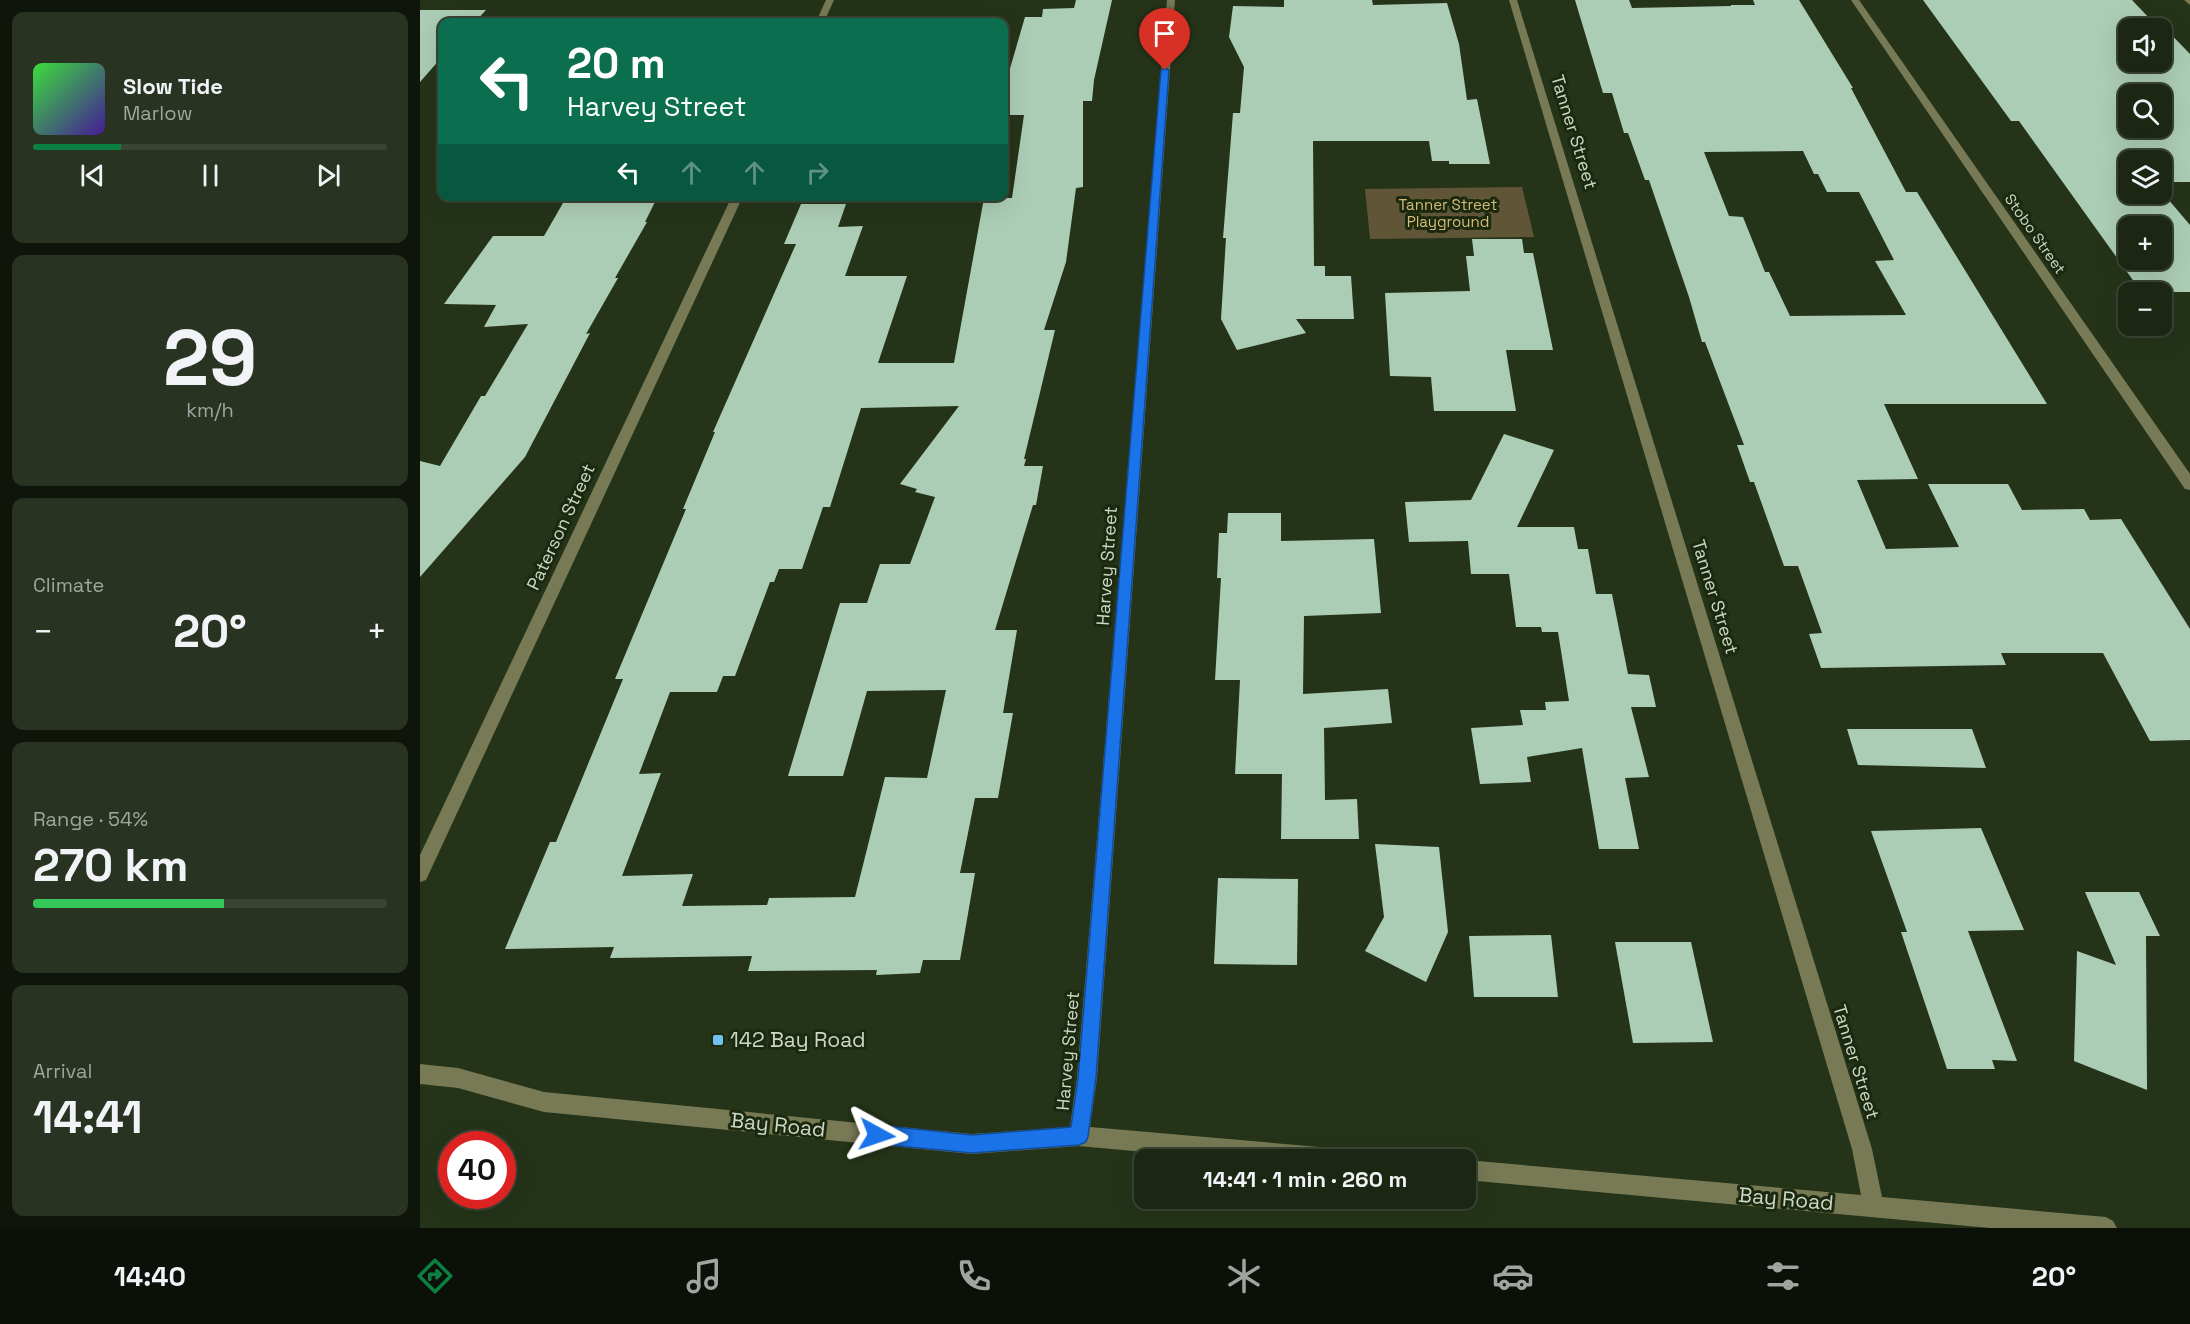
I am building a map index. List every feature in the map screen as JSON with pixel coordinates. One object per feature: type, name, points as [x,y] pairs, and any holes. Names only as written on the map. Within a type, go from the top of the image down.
[{"type":"street","points":[[822,18],[830,0]]},
{"type":"street","name":"Harvey Street","points":[[1079,1136],[1087,1078],[1171,0]]},
{"type":"street","name":"Tanner Street","points":[[1513,0],[1862,1149],[1874,1207]]},
{"type":"street","name":"Stobo Street","points":[[1855,0],[2190,485]]},
{"type":"street","name":"Paterson Street","points":[[420,874],[736,201]]},
{"type":"street","name":"Bay Road","points":[[420,1074],[458,1078],[544,1102],[960,1143],[1079,1136],[1228,1149]]},
{"type":"street","name":"Bay Road","points":[[1476,1171],[2106,1228]]},
{"type":"green space","name":"Tanner Street Playground","points":[[1522,187],[1534,237],[1370,239],[1365,189]]},
{"type":"building","points":[[1076,0],[1112,0],[1094,80],[1092,101],[1083,101],[1083,187],[1076,188],[1066,262],[1044,330],[1055,330],[1024,459],[1026,459],[1024,466],[1043,466],[1036,505],[1033,505],[995,630],[1017,630],[1003,713],[1013,713],[998,798],[975,798],[960,873],[975,873],[960,960],[923,960],[920,973],[876,975],[877,970],[748,971],[752,956],[610,958],[614,947],[505,949],[550,842],[556,842],[623,679],[615,679],[686,509],[683,509],[715,432],[713,432],[796,244],[784,244],[801,204],[846,204],[838,227],[863,226],[845,276],[907,276],[878,363],[954,363],[983,201],[1008,201],[1008,198],[1012,198],[1024,115],[1008,115],[1008,75],[1025,17],[1042,17],[1043,9],[1074,8]],"holes":[[[959,406],[900,484],[917,489],[915,492],[935,497],[910,564],[880,564],[867,603],[840,603],[788,776],[843,776],[867,691],[946,690],[927,778],[885,777],[855,897],[769,898],[767,905],[682,906],[693,874],[622,876],[661,773],[639,774],[670,692],[717,692],[723,676],[735,676],[770,582],[774,582],[779,569],[802,569],[823,507],[830,507],[861,408]]]},
{"type":"building","points":[[1284,0],[1372,0],[1373,5],[1447,3],[1459,44],[1467,100],[1477,99],[1490,164],[1449,164],[1449,161],[1432,161],[1429,141],[1313,141],[1314,266],[1325,266],[1325,276],[1351,276],[1354,319],[1296,319],[1306,333],[1237,350],[1221,319],[1226,238],[1223,238],[1233,113],[1240,113],[1244,67],[1229,37],[1233,6],[1284,7]]},
{"type":"building","points":[[1575,0],[1629,0],[1632,8],[1755,5],[1753,0],[1799,0],[1853,88],[1851,88],[1906,192],[1917,192],[2047,404],[1884,404],[1918,479],[1857,480],[1886,549],[1959,547],[1928,484],[2008,484],[2022,510],[2084,509],[2090,520],[2121,519],[2190,629],[2190,740],[2150,741],[2103,653],[2001,653],[2006,665],[1821,668],[1809,634],[1822,633],[1798,566],[1784,566],[1754,482],[1750,482],[1737,445],[1744,445],[1705,342],[1702,342],[1649,180],[1645,180],[1628,133],[1624,133],[1612,93],[1603,93]],"holes":[[[1803,151],[1814,174],[1818,174],[1827,192],[1859,192],[1894,260],[1875,261],[1906,315],[1790,316],[1769,272],[1765,272],[1743,217],[1729,216],[1704,152]]]},
{"type":"building","points":[[1923,0],[2132,0],[2149,18],[2118,18],[2118,72],[2172,72],[2172,35],[2190,54],[2190,182],[2172,182],[2172,150],[2118,150],[2118,204],[2172,204],[2190,225],[2190,292],[2172,292],[2172,282],[2134,282],[2126,270],[2172,270],[2172,216],[2118,216],[2118,259],[2019,121],[2011,121]]},
{"type":"building","points":[[420,10],[486,10],[479,18],[438,18],[438,62],[420,82]]},
{"type":"building","points":[[564,201],[656,201],[645,222],[647,222],[615,278],[618,278],[586,334],[590,333],[525,457],[420,577],[420,461],[440,466],[481,396],[485,396],[528,324],[484,327],[496,305],[444,304],[493,236],[544,236]]},
{"type":"building","points":[[1472,239],[1522,239],[1524,253],[1533,253],[1553,350],[1506,350],[1516,411],[1434,411],[1431,377],[1390,376],[1385,293],[1470,291],[1466,256],[1474,256]]},
{"type":"building","points":[[1504,434],[1554,450],[1517,527],[1574,527],[1578,549],[1588,549],[1596,594],[1612,594],[1628,674],[1649,675],[1656,707],[1631,707],[1649,777],[1625,778],[1639,849],[1599,849],[1582,748],[1527,757],[1531,782],[1480,784],[1471,728],[1523,725],[1520,710],[1546,710],[1545,702],[1569,701],[1558,632],[1542,632],[1541,627],[1516,627],[1509,574],[1471,574],[1468,541],[1409,542],[1405,502],[1471,500]]},
{"type":"building","points":[[1228,513],[1281,513],[1281,541],[1374,539],[1381,613],[1304,616],[1303,694],[1388,689],[1392,723],[1324,728],[1325,800],[1357,799],[1359,839],[1281,839],[1282,774],[1235,774],[1240,680],[1215,680],[1221,578],[1217,578],[1219,533],[1227,533]]},
{"type":"building","points":[[1847,729],[1972,729],[1986,768],[1858,765]]},
{"type":"building","points":[[1981,828],[2024,930],[1968,931],[2017,1061],[1992,1060],[1995,1069],[1947,1069],[1901,932],[1907,932],[1871,831]]},
{"type":"building","points":[[1375,844],[1439,847],[1448,932],[1426,982],[1365,951],[1384,917]]},
{"type":"building","points":[[1218,878],[1298,879],[1297,965],[1214,964]]},
{"type":"building","points":[[2085,892],[2139,892],[2160,936],[2146,936],[2147,1090],[2074,1061],[2077,951],[2116,965]]},
{"type":"building","points":[[1551,935],[1558,997],[1474,997],[1469,936]]},
{"type":"building","points":[[1615,942],[1691,942],[1713,1042],[1633,1043]]},
{"type":"place","name":"142 Bay Road","points":[[718,1040]]},
{"type":"route","points":[[877,1135],[972,1144],[1079,1136],[1087,1078],[1165,70]]}]
